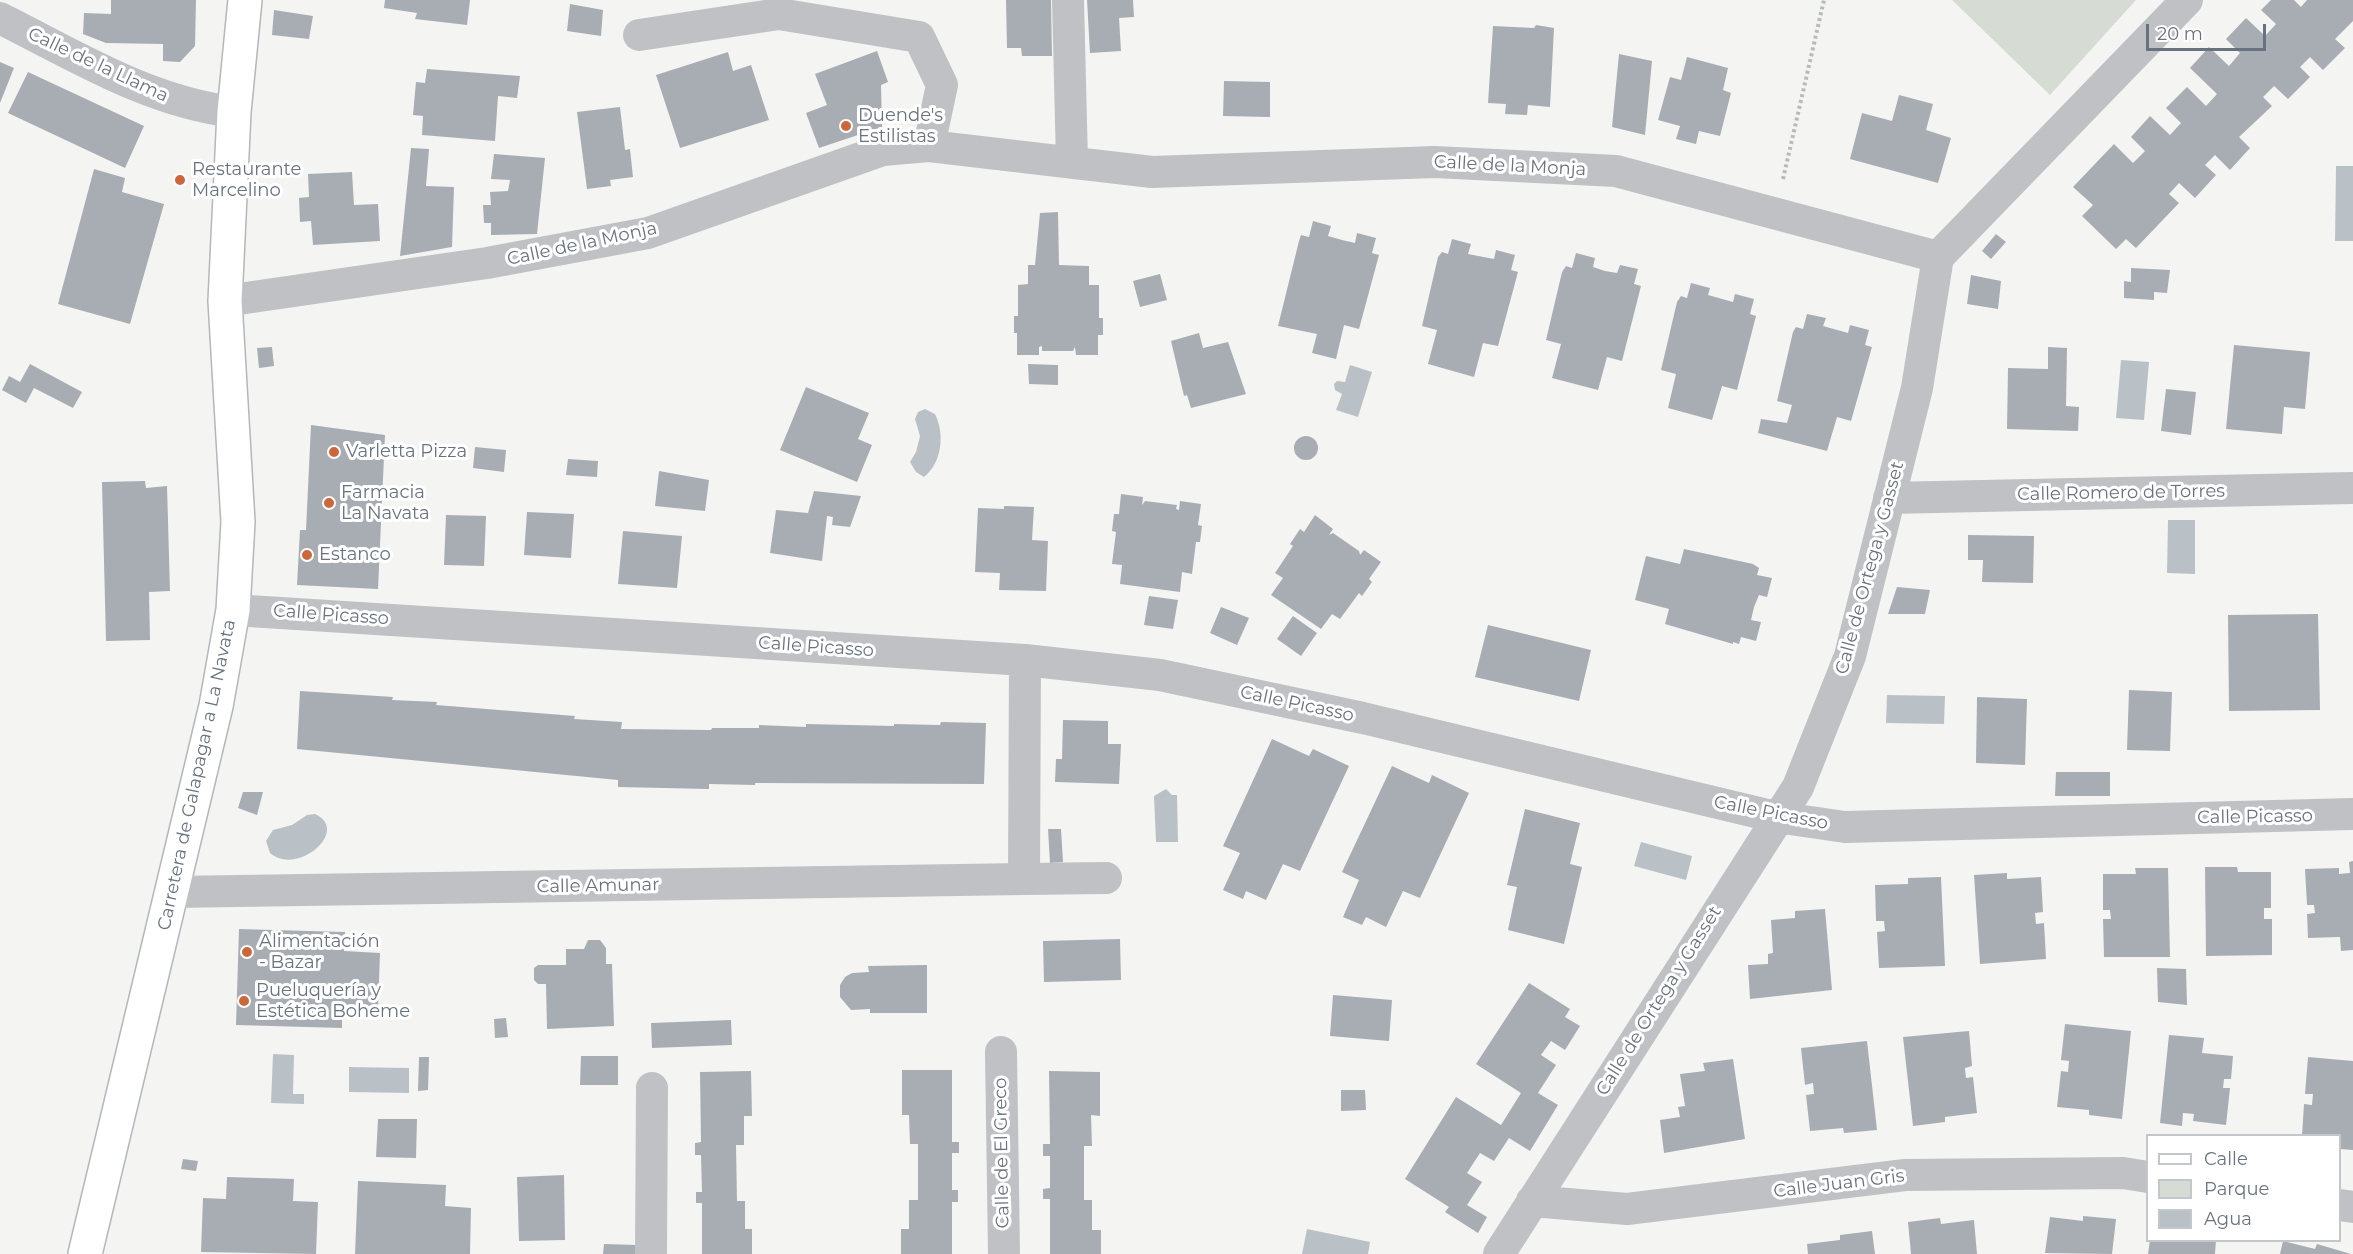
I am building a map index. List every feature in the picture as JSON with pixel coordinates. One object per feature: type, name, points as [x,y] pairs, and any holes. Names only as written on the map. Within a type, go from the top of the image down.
[{"type":"main road","name":"Carretera de Galapagar a La Navata","points":[[85,1254],[216,706],[233,610],[238,522],[225,301],[234,112],[244,0]]},
{"type":"street","points":[[1068,0],[1072,162]]},
{"type":"street","points":[[1938,257],[2187,0]]},
{"type":"street","points":[[639,35],[779,14],[919,36],[942,85],[929,146]]},
{"type":"street","name":"Calle de la Llama","points":[[0,18],[155,95],[196,107],[234,112]]},
{"type":"street","name":"Calle de la Monja","points":[[225,301],[487,263],[648,233],[884,150],[929,146],[1152,172],[1434,162],[1616,171],[1938,257]]},
{"type":"street","name":"Calle de Ortega y Gasset","points":[[1499,1254],[1776,817],[1798,787],[1850,656],[1917,388],[1938,257]]},
{"type":"street","name":"Calle Romero de Torres","points":[[1889,498],[2353,488]]},
{"type":"street","name":"Calle Picasso","points":[[233,610],[1025,660],[1160,675],[1363,718],[1776,817],[1845,827],[2353,814]]},
{"type":"street","points":[[1024,879],[1025,660]]},
{"type":"street","name":"Calle Amunar","points":[[172,892],[1106,878]]},
{"type":"street","name":"Calle de El Greco","points":[[1001,1052],[1004,1254]]},
{"type":"street","points":[[651,1254],[652,1088]]},
{"type":"street","name":"Calle Juan Gris","points":[[1532,1201],[1627,1209],[1905,1175],[2122,1173],[2146,1177]]},
{"type":"path","points":[[1775,212],[1824,0]]},
{"type":"green space","points":[[1952,0],[2136,0],[2050,95]]},
{"type":"water","points":[[2336,166],[2353,166],[2353,241],[2335,241]]},
{"type":"water","points":[[2121,360],[2149,362],[2144,420],[2116,418]]},
{"type":"water","points":[[1350,365],[1372,372],[1358,417],[1336,410],[1342,394],[1335,390],[1334,384],[1337,381],[1345,382]]},
{"type":"water","points":[[925,409],[935,414],[941,439],[935,464],[924,477],[916,472],[910,462],[916,452],[920,436],[915,419],[918,412]]},
{"type":"water","points":[[2168,520],[2195,520],[2195,574],[2167,573]]},
{"type":"water","points":[[1887,695],[1945,696],[1944,724],[1886,723]]},
{"type":"water","points":[[1166,789],[1172,795],[1177,795],[1178,842],[1156,842],[1154,796]]},
{"type":"water","points":[[315,814],[325,821],[327,830],[324,840],[316,848],[294,859],[281,859],[270,853],[266,841],[273,830],[292,825],[307,815]]},
{"type":"water","points":[[1641,842],[1692,856],[1686,880],[1634,866]]},
{"type":"water","points":[[273,1054],[294,1055],[293,1094],[304,1094],[304,1104],[271,1103]]},
{"type":"water","points":[[349,1067],[409,1068],[409,1093],[349,1092]]},
{"type":"water","points":[[1307,1229],[1370,1242],[1368,1254],[1302,1254]]},
{"type":"building","points":[[111,0],[196,0],[195,46],[180,62],[163,61],[163,44],[106,43],[83,34],[84,13],[111,14]]},
{"type":"building","points":[[385,0],[470,0],[467,25],[415,19],[417,13],[384,8]]},
{"type":"building","points":[[1006,0],[1051,0],[1052,56],[1022,56],[1021,48],[1007,48]]},
{"type":"building","points":[[1087,0],[1133,0],[1134,17],[1119,18],[1121,51],[1090,53]]},
{"type":"building","points":[[2271,0],[2294,0],[2301,7],[2307,0],[2353,0],[2353,21],[2335,39],[2345,48],[2323,70],[2310,57],[2300,67],[2310,77],[2288,99],[2274,86],[2263,97],[2272,106],[2239,137],[2250,148],[2230,170],[2215,155],[2205,165],[2216,175],[2195,198],[2179,183],[2169,194],[2179,203],[2136,248],[2126,239],[2116,249],[2082,216],[2093,205],[2073,187],[2114,144],[2133,163],[2145,151],[2131,137],[2150,116],[2170,135],[2181,123],[2166,108],[2187,87],[2206,106],[2217,94],[2190,68],[2209,47],[2229,66],[2240,53],[2226,39],[2246,18],[2265,36],[2276,24],[2261,10]]},
{"type":"building","points":[[570,4],[603,10],[601,36],[567,31]]},
{"type":"building","points":[[274,10],[313,16],[309,39],[272,35]]},
{"type":"building","points":[[1536,25],[1554,28],[1550,107],[1528,105],[1527,115],[1505,114],[1506,104],[1488,103],[1493,26],[1534,28]]},
{"type":"building","points":[[877,51],[888,82],[881,85],[882,127],[819,148],[806,113],[827,105],[815,74]]},
{"type":"building","points":[[728,52],[733,71],[751,65],[769,120],[680,148],[656,75]]},
{"type":"building","points":[[1619,54],[1652,61],[1645,135],[1612,127]]},
{"type":"building","points":[[1687,57],[1728,68],[1723,90],[1731,93],[1720,136],[1699,131],[1696,144],[1676,139],[1680,126],[1658,120],[1670,77],[1681,80]]},
{"type":"building","points":[[0,62],[14,68],[0,103]]},
{"type":"building","points":[[427,69],[520,76],[517,98],[498,96],[495,141],[422,135],[423,116],[413,115],[416,82],[425,83]]},
{"type":"building","points":[[28,72],[144,126],[125,168],[8,113]]},
{"type":"building","points":[[1224,81],[1270,82],[1270,117],[1223,116]]},
{"type":"building","points":[[1899,95],[1933,104],[1926,130],[1951,138],[1938,183],[1850,159],[1862,113],[1892,121]]},
{"type":"building","points":[[620,107],[625,150],[630,149],[633,177],[610,180],[611,186],[587,189],[577,112]]},
{"type":"building","points":[[411,148],[429,149],[426,186],[454,187],[452,247],[400,256]]},
{"type":"building","points":[[494,154],[545,158],[537,234],[491,235],[491,223],[484,223],[483,205],[491,205],[490,192],[508,191],[510,180],[491,179]]},
{"type":"building","points":[[94,169],[125,178],[122,192],[164,204],[130,324],[58,304]]},
{"type":"building","points":[[352,172],[354,205],[378,204],[380,241],[313,245],[311,221],[300,222],[299,198],[309,197],[308,174]]},
{"type":"building","points":[[1058,212],[1059,265],[1089,266],[1089,285],[1099,285],[1099,318],[1103,318],[1103,335],[1098,335],[1098,355],[1076,355],[1075,347],[1073,351],[1042,351],[1042,346],[1039,347],[1039,355],[1017,355],[1014,316],[1018,316],[1018,285],[1028,284],[1028,265],[1035,265],[1040,213]]},
{"type":"building","points":[[1313,221],[1331,226],[1328,236],[1342,240],[1355,243],[1357,233],[1376,238],[1372,253],[1379,255],[1359,329],[1344,325],[1336,359],[1312,353],[1317,334],[1278,326],[1301,235],[1309,237]]},
{"type":"building","points":[[1996,234],[2006,242],[1991,259],[1982,251]]},
{"type":"building","points":[[1452,239],[1471,244],[1468,254],[1494,259],[1496,250],[1515,255],[1511,270],[1518,272],[1498,346],[1483,343],[1474,377],[1428,364],[1437,330],[1422,326],[1438,257],[1442,252],[1448,254]]},
{"type":"building","points":[[1576,253],[1595,258],[1593,267],[1605,271],[1617,273],[1620,265],[1638,269],[1634,284],[1641,286],[1622,361],[1607,357],[1598,390],[1552,378],[1561,344],[1546,340],[1562,272],[1566,266],[1572,268]]},
{"type":"building","points":[[2131,268],[2170,270],[2167,293],[2154,292],[2154,300],[2124,298],[2124,281],[2131,282]]},
{"type":"building","points":[[1160,274],[1167,300],[1140,307],[1133,281]]},
{"type":"building","points":[[1971,275],[2001,281],[1998,309],[1967,304]]},
{"type":"building","points":[[1691,283],[1710,288],[1708,295],[1733,302],[1735,294],[1754,299],[1750,314],[1756,316],[1737,390],[1722,386],[1712,420],[1668,408],[1676,374],[1661,370],[1677,302],[1681,296],[1687,298]]},
{"type":"building","points":[[1807,314],[1826,318],[1823,326],[1848,333],[1850,325],[1869,330],[1865,345],[1872,347],[1851,421],[1837,417],[1827,451],[1758,433],[1761,419],[1787,423],[1792,405],[1777,401],[1793,332],[1796,327],[1803,329]]},
{"type":"building","points":[[1199,333],[1203,348],[1228,342],[1246,394],[1191,408],[1187,395],[1184,396],[1171,341]]},
{"type":"building","points":[[2234,345],[2310,352],[2305,409],[2284,407],[2282,434],[2226,429]]},
{"type":"building","points":[[272,347],[274,366],[259,368],[257,348]]},
{"type":"building","points":[[2048,347],[2067,348],[2066,406],[2079,407],[2078,431],[2007,429],[2008,368],[2048,369]]},
{"type":"building","points":[[30,364],[82,392],[73,408],[34,388],[26,403],[2,390],[9,376],[20,382]]},
{"type":"building","points":[[1028,364],[1058,365],[1058,385],[1029,384]]},
{"type":"building","points":[[806,387],[869,413],[858,439],[872,445],[857,482],[780,450]]},
{"type":"building","points":[[2166,389],[2196,392],[2191,435],[2161,431]]},
{"type":"building","points":[[311,425],[385,435],[378,589],[297,585],[300,530],[306,530]]},
{"type":"building","points":[[1306,436],[1311,437],[1317,443],[1317,453],[1311,459],[1306,460],[1301,459],[1295,453],[1294,448],[1295,443],[1301,437]]},
{"type":"building","points":[[475,447],[506,450],[504,472],[473,468]]},
{"type":"building","points":[[568,459],[598,461],[597,477],[566,475]]},
{"type":"building","points":[[659,471],[709,480],[705,511],[655,506]]},
{"type":"building","points":[[145,481],[146,488],[167,486],[170,591],[149,592],[150,640],[106,641],[102,482]]},
{"type":"building","points":[[814,491],[861,496],[850,527],[832,525],[833,517],[827,516],[822,561],[770,553],[776,510],[808,513]]},
{"type":"building","points":[[1121,494],[1143,497],[1142,505],[1145,501],[1177,505],[1176,509],[1179,510],[1180,501],[1201,504],[1198,525],[1202,526],[1200,542],[1196,542],[1192,574],[1182,572],[1180,592],[1120,584],[1122,565],[1112,564],[1116,532],[1112,531],[1114,514],[1119,514]]},
{"type":"building","points":[[1004,506],[1034,507],[1032,540],[1048,541],[1046,591],[999,590],[1000,573],[975,572],[978,508],[1004,509]]},
{"type":"building","points":[[527,512],[574,514],[571,558],[524,555]]},
{"type":"building","points":[[446,515],[486,516],[484,566],[444,565]]},
{"type":"building","points":[[1315,515],[1333,529],[1329,535],[1333,533],[1359,551],[1360,555],[1364,550],[1381,562],[1369,579],[1372,582],[1362,596],[1359,593],[1340,619],[1332,614],[1321,629],[1271,595],[1283,578],[1275,573],[1293,546],[1290,544],[1300,529],[1304,532]]},
{"type":"building","points":[[623,531],[682,536],[677,588],[618,584]]},
{"type":"building","points":[[1968,535],[2034,536],[2033,583],[1982,582],[1983,560],[1968,560]]},
{"type":"building","points":[[1684,549],[1753,564],[1759,568],[1757,575],[1772,578],[1767,597],[1759,595],[1754,607],[1751,620],[1761,622],[1756,641],[1741,637],[1739,644],[1733,642],[1733,644],[1665,624],[1669,609],[1635,600],[1646,556],[1680,564]]},
{"type":"building","points":[[1897,587],[1930,590],[1925,614],[1888,614]]},
{"type":"building","points":[[1149,596],[1178,600],[1173,629],[1144,625]]},
{"type":"building","points":[[1221,607],[1249,618],[1237,645],[1210,633]]},
{"type":"building","points":[[2318,614],[2320,710],[2229,711],[2228,615]]},
{"type":"building","points":[[1293,616],[1317,633],[1301,656],[1277,639]]},
{"type":"building","points":[[1488,625],[1591,650],[1579,701],[1475,677]]},
{"type":"building","points":[[2129,690],[2172,692],[2170,751],[2127,750]]},
{"type":"building","points":[[300,691],[393,697],[392,700],[437,702],[436,705],[575,716],[574,719],[622,722],[621,729],[711,730],[712,728],[759,728],[759,725],[806,727],[806,724],[894,726],[894,724],[940,725],[941,722],[986,723],[984,784],[755,783],[755,785],[709,784],[709,789],[618,787],[618,780],[297,749]]},
{"type":"building","points":[[1977,697],[2027,699],[2025,765],[1976,763]]},
{"type":"building","points":[[1063,720],[1108,721],[1108,744],[1121,744],[1119,784],[1055,782],[1056,759],[1062,759]]},
{"type":"building","points":[[1272,739],[1309,756],[1313,749],[1349,766],[1300,871],[1283,864],[1266,900],[1246,891],[1243,899],[1223,890],[1240,853],[1223,846]]},
{"type":"building","points":[[1392,766],[1429,783],[1432,775],[1469,793],[1420,898],[1403,891],[1386,927],[1366,917],[1362,925],[1343,917],[1359,880],[1342,872]]},
{"type":"building","points":[[2056,772],[2110,772],[2110,796],[2055,796]]},
{"type":"building","points":[[243,792],[263,792],[257,815],[238,808]]},
{"type":"building","points":[[1525,809],[1580,823],[1570,864],[1582,867],[1564,944],[1508,930],[1517,887],[1507,885]]},
{"type":"building","points":[[1048,829],[1061,829],[1063,862],[1050,863]]},
{"type":"building","points":[[2353,861],[2353,950],[2341,951],[2340,937],[2308,938],[2307,914],[2315,913],[2314,905],[2307,905],[2305,869],[2339,868],[2339,874],[2350,873],[2349,862]]},
{"type":"building","points":[[2205,867],[2237,867],[2238,872],[2271,872],[2271,908],[2264,908],[2264,919],[2272,919],[2272,955],[2206,956]]},
{"type":"building","points":[[2135,868],[2168,868],[2170,957],[2104,957],[2103,919],[2111,919],[2110,910],[2103,910],[2103,874],[2136,874]]},
{"type":"building","points":[[2007,873],[2007,879],[2041,877],[2043,912],[2035,913],[2036,924],[2044,923],[2046,959],[1980,964],[1974,875]]},
{"type":"building","points":[[1941,877],[1945,966],[1879,968],[1877,932],[1885,931],[1884,921],[1876,921],[1875,885],[1908,884],[1908,878]]},
{"type":"building","points":[[1825,909],[1832,990],[1750,999],[1748,965],[1768,964],[1768,954],[1773,953],[1771,920],[1795,918],[1795,911]]},
{"type":"building","points":[[239,929],[345,932],[344,951],[380,953],[378,1009],[342,1008],[342,1028],[236,1025]]},
{"type":"building","points":[[1120,939],[1121,980],[1044,982],[1043,941]]},
{"type":"building","points":[[588,940],[600,940],[606,948],[606,964],[612,964],[614,1026],[547,1029],[546,984],[538,984],[534,980],[534,968],[538,965],[566,965],[566,949],[584,949]]},
{"type":"building","points":[[927,965],[927,1013],[870,1013],[870,1009],[851,1010],[840,997],[840,985],[845,977],[852,973],[869,972],[868,966]]},
{"type":"building","points":[[2157,968],[2186,969],[2187,1005],[2158,1002]]},
{"type":"building","points":[[1529,983],[1570,1009],[1565,1017],[1580,1026],[1565,1050],[1551,1041],[1541,1055],[1556,1065],[1538,1093],[1558,1105],[1530,1151],[1509,1138],[1494,1161],[1480,1153],[1467,1173],[1482,1182],[1467,1205],[1487,1217],[1478,1233],[1445,1212],[1449,1207],[1405,1179],[1456,1097],[1501,1125],[1521,1093],[1476,1064]]},
{"type":"building","points":[[1333,995],[1392,1000],[1389,1041],[1330,1036]]},
{"type":"building","points":[[506,1018],[508,1037],[495,1038],[494,1019]]},
{"type":"building","points":[[731,1020],[732,1045],[652,1048],[651,1023]]},
{"type":"building","points":[[2065,1024],[2131,1031],[2122,1119],[2089,1115],[2089,1110],[2057,1107],[2061,1071],[2068,1072],[2069,1061],[2061,1060]]},
{"type":"building","points":[[1969,1031],[1972,1066],[1965,1068],[1966,1078],[1973,1077],[1977,1113],[1945,1117],[1945,1122],[1913,1126],[1903,1037]]},
{"type":"building","points":[[2169,1035],[2204,1038],[2202,1053],[2233,1056],[2231,1079],[2224,1079],[2223,1088],[2230,1088],[2226,1125],[2193,1121],[2194,1114],[2183,1113],[2182,1126],[2160,1123]]},
{"type":"building","points":[[1867,1041],[1877,1130],[1844,1133],[1843,1128],[1810,1131],[1806,1095],[1814,1094],[1813,1083],[1805,1085],[1801,1048]]},
{"type":"building","points":[[581,1056],[618,1056],[618,1085],[580,1085]]},
{"type":"building","points":[[419,1057],[429,1057],[428,1090],[418,1091]]},
{"type":"building","points":[[2308,1057],[2353,1061],[2353,1150],[2341,1149],[2341,1134],[2302,1134],[2304,1104],[2312,1105],[2313,1094],[2305,1094]]},
{"type":"building","points":[[1733,1059],[1745,1139],[1664,1153],[1660,1120],[1680,1117],[1678,1107],[1685,1106],[1680,1074],[1705,1071],[1703,1063]]},
{"type":"building","points":[[902,1070],[952,1070],[952,1142],[959,1142],[959,1153],[952,1153],[952,1190],[958,1190],[958,1202],[952,1202],[952,1254],[901,1254],[901,1229],[909,1229],[909,1200],[918,1200],[918,1144],[910,1144],[909,1115],[902,1115]]},
{"type":"building","points":[[751,1071],[752,1116],[744,1116],[744,1145],[736,1145],[737,1201],[745,1201],[745,1229],[752,1229],[752,1254],[702,1254],[702,1203],[696,1203],[696,1192],[702,1192],[701,1155],[695,1155],[695,1143],[701,1142],[700,1072]]},
{"type":"building","points":[[1049,1071],[1100,1072],[1100,1116],[1091,1115],[1092,1146],[1084,1146],[1084,1200],[1092,1200],[1092,1230],[1101,1230],[1101,1254],[1050,1254],[1050,1199],[1043,1199],[1043,1189],[1050,1188],[1050,1156],[1043,1156],[1043,1144],[1050,1144]]},
{"type":"building","points":[[1341,1090],[1365,1090],[1366,1110],[1341,1111]]},
{"type":"building","points":[[378,1119],[417,1119],[416,1158],[376,1157]]},
{"type":"building","points":[[183,1159],[198,1161],[196,1171],[181,1169]]},
{"type":"building","points":[[564,1175],[565,1240],[519,1241],[517,1177]]},
{"type":"building","points":[[227,1177],[294,1179],[293,1201],[318,1202],[316,1254],[201,1252],[203,1198],[226,1199]]},
{"type":"building","points":[[358,1181],[446,1185],[445,1206],[471,1208],[470,1254],[355,1254]]},
{"type":"building","points":[[2083,1216],[2116,1219],[2112,1254],[2045,1253],[2050,1217],[2083,1221]]},
{"type":"building","points":[[1940,1218],[1941,1224],[1974,1220],[1977,1254],[1911,1254],[1908,1222]]},
{"type":"building","points":[[1872,1231],[1875,1254],[1808,1254],[1807,1244],[1840,1240],[1840,1235]]},
{"type":"building","points":[[2150,1242],[2216,1242],[2215,1254],[2148,1254]]},
{"type":"building","points":[[2283,1242],[2287,1242],[2315,1249],[2317,1244],[2351,1254],[2280,1254]]},
{"type":"building","points":[[604,1244],[638,1245],[637,1254],[603,1254]]},
{"type":"place","name":"Duende's Estilistas","points":[[846,126]]},
{"type":"place","name":"Restaurante Marcelino","points":[[180,180]]},
{"type":"place","name":"Varletta Pizza","points":[[334,452]]},
{"type":"place","name":"Farmacia La Navata","points":[[329,503]]},
{"type":"place","name":"Estanco","points":[[307,555]]},
{"type":"place","name":"Alimentación - Bazar","points":[[247,952]]},
{"type":"place","name":"Pueluquería y Estética Boheme","points":[[244,1001]]}]
